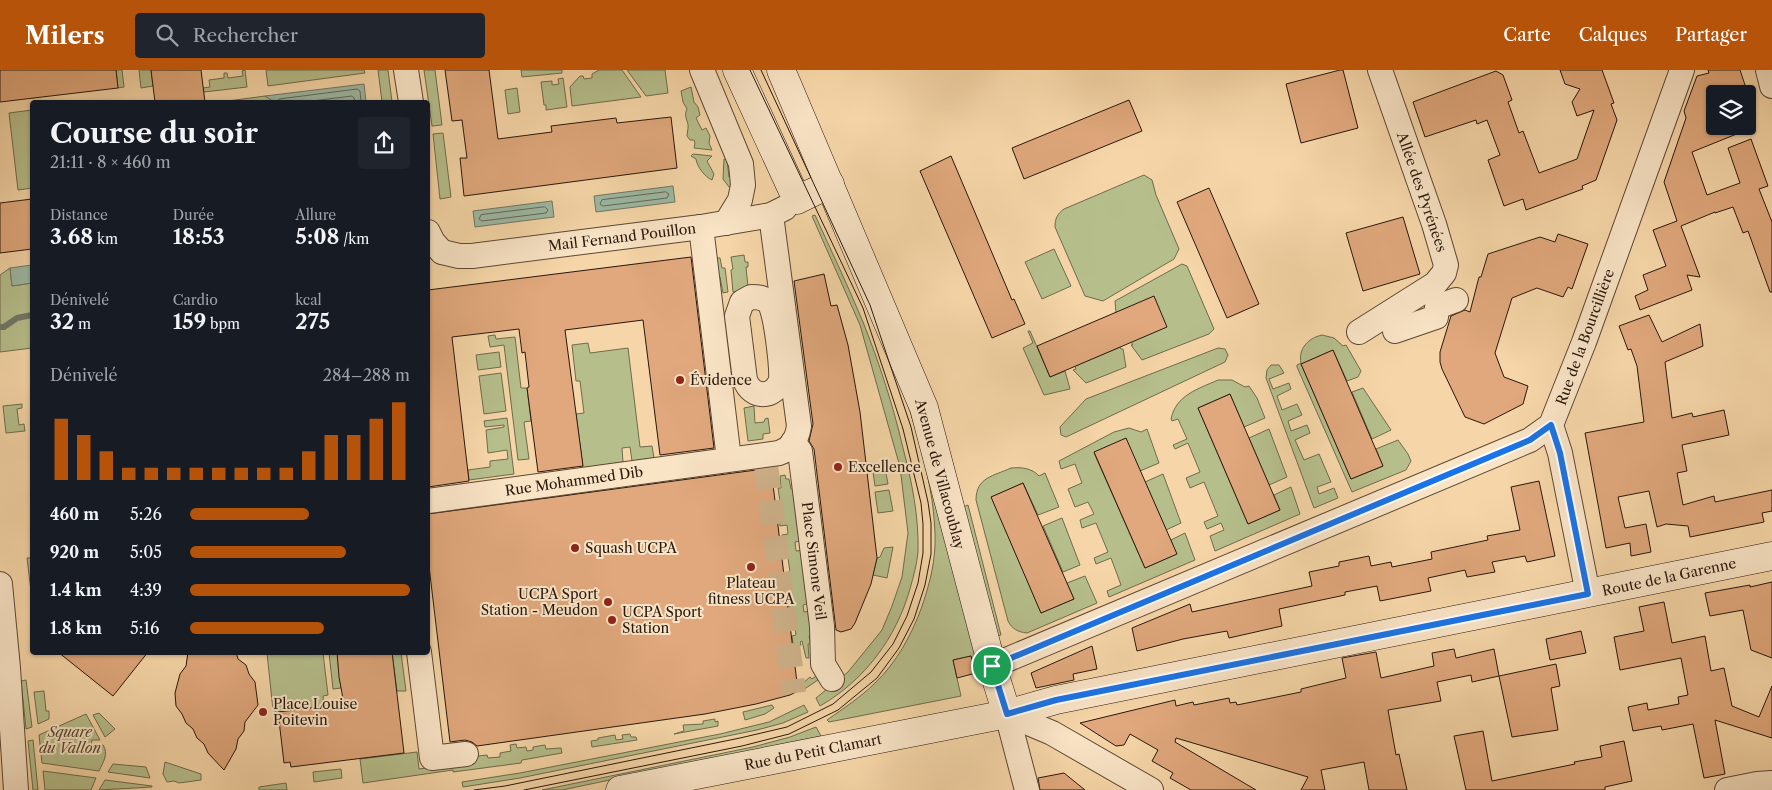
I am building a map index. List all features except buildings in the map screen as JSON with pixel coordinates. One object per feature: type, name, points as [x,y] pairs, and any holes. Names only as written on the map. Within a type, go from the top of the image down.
[{"type":"main road","points":[[737,70],[798,200],[830,184]]},
{"type":"main road","name":"Avenue de Villacoublay","points":[[781,70],[924,408],[992,666],[1007,714]]},
{"type":"main road","name":"Route de la Garenne","points":[[1007,714],[1056,700],[1772,556]]},
{"type":"main road","name":"Rue du Petit Clamart","points":[[620,790],[1007,714]]},
{"type":"street","points":[[406,70],[410,100]]},
{"type":"street","points":[[702,70],[741,164],[743,185],[740,200],[726,223]]},
{"type":"street","name":"Allée des Pyrénées","points":[[1359,332],[1435,284],[1444,274],[1446,265],[1434,224],[1380,70]]},
{"type":"street","name":"Rue de la Bourcillière","points":[[1551,425],[1584,342],[1682,70]]},
{"type":"street","points":[[1768,70],[1772,86]]},
{"type":"street","name":"Mail Fernand Pouillon","points":[[435,257],[472,256],[701,227],[771,215],[798,200]]},
{"type":"street","points":[[701,227],[724,460],[766,460],[784,451],[793,442],[798,435],[799,426],[771,215]]},
{"type":"street","points":[[430,236],[433,242],[435,257]]},
{"type":"street","points":[[1395,331],[1436,317],[1438,307],[1456,300]]},
{"type":"street","points":[[992,666],[1530,440],[1551,425],[1560,453],[1588,594]]},
{"type":"street","name":"Place Simone Veil","points":[[793,442],[800,451],[822,626],[824,664],[832,679]]},
{"type":"street","name":"Rue Mohammed Dib","points":[[430,501],[724,460]]},
{"type":"street","points":[[0,584],[16,790]]},
{"type":"street","points":[[419,655],[432,758],[466,754]]},
{"type":"street","points":[[1007,714],[1027,790]]},
{"type":"street","points":[[1007,714],[1052,733],[1151,790]]},
{"type":"street","points":[[1727,790],[1757,784],[1772,784]]},
{"type":"green space","points":[[116,70],[122,70],[124,87],[118,88]]},
{"type":"green space","points":[[139,70],[151,70],[153,86],[141,88]]},
{"type":"green space","points":[[245,70],[247,87],[204,92],[203,88],[210,87],[209,80],[224,78],[224,73],[227,73],[228,78],[243,76],[242,71]]},
{"type":"green space","points":[[266,70],[364,70],[365,73],[268,86]]},
{"type":"green space","points":[[378,70],[388,70],[392,100],[382,100]]},
{"type":"green space","points":[[424,70],[435,70],[442,125],[432,126],[430,100],[428,100]]},
{"type":"green space","points":[[521,70],[562,70],[562,73],[522,77]]},
{"type":"green space","points":[[599,70],[622,70],[641,97],[572,106],[570,87],[580,76],[583,76],[584,79],[592,78],[592,74]]},
{"type":"green space","points":[[627,70],[665,70],[668,93],[646,96]]},
{"type":"green space","points":[[563,78],[567,107],[546,110],[541,82],[552,81],[552,85],[559,84],[558,79]]},
{"type":"green space","points":[[691,87],[694,102],[698,107],[700,115],[696,118],[702,130],[706,128],[710,136],[709,143],[712,150],[694,148],[694,140],[690,140],[687,136],[687,109],[683,102],[681,91]]},
{"type":"green space","points":[[517,88],[520,112],[508,114],[505,90]]},
{"type":"green space","points":[[265,96],[271,100],[235,100]]},
{"type":"green space","points":[[30,110],[30,188],[18,190],[9,113]]},
{"type":"green space","points":[[443,133],[451,197],[440,199],[433,134]]},
{"type":"green space","points":[[693,154],[712,156],[707,161],[714,174],[712,180],[702,171],[696,159],[691,156]]},
{"type":"green space","points":[[724,159],[727,160],[729,177],[735,176],[736,186],[729,187],[723,179]]},
{"type":"green space","points":[[1144,175],[1152,180],[1156,195],[1179,249],[1174,259],[1103,301],[1085,296],[1055,227],[1057,217],[1064,209]]},
{"type":"green space","points":[[815,215],[863,322],[885,384],[909,474],[916,513],[918,539],[917,561],[910,589],[904,607],[887,641],[877,656],[851,684],[820,706],[816,698],[848,672],[882,630],[902,577],[908,533],[900,467],[860,325],[812,216]]},
{"type":"green space","points":[[1054,249],[1071,286],[1042,299],[1025,262]]},
{"type":"green space","points":[[744,255],[745,262],[748,262],[748,267],[746,267],[748,287],[744,291],[733,292],[731,257]]},
{"type":"green space","points":[[714,258],[720,258],[722,268],[725,268],[728,292],[723,293],[720,277],[717,277]]},
{"type":"green space","points":[[1182,264],[1187,266],[1214,329],[1209,334],[1142,360],[1131,345],[1133,345],[1116,313],[1115,301]]},
{"type":"green space","points":[[10,268],[12,286],[30,283],[30,348],[0,352],[0,275]]},
{"type":"green space","points":[[1028,331],[1030,331],[1050,377],[1065,371],[1070,389],[1044,395],[1023,348],[1033,343]]},
{"type":"green space","points":[[495,335],[496,339],[515,337],[521,388],[527,388],[531,421],[524,422],[529,459],[518,460],[504,345],[490,347],[488,336]]},
{"type":"green space","points":[[1322,335],[1334,338],[1343,346],[1346,345],[1361,371],[1358,377],[1347,381],[1333,350],[1301,364],[1351,479],[1383,466],[1376,449],[1398,440],[1411,461],[1406,470],[1352,492],[1297,367],[1301,363],[1301,353],[1308,341]]},
{"type":"green space","points":[[588,343],[590,353],[628,348],[640,447],[652,446],[654,458],[632,461],[630,447],[622,448],[623,462],[583,468],[576,414],[584,413],[580,381],[576,381],[572,345]]},
{"type":"green space","points":[[1120,347],[1123,349],[1126,367],[1086,383],[1073,370],[1076,369],[1075,366]]},
{"type":"green space","points":[[1218,348],[1225,349],[1228,355],[1225,362],[1066,437],[1061,435],[1060,427],[1086,399]]},
{"type":"green space","points":[[499,352],[501,367],[478,370],[476,355]]},
{"type":"green space","points":[[893,358],[906,381],[982,671],[976,673],[971,656],[953,660],[961,696],[829,722],[827,720],[858,698],[875,683],[896,658],[908,639],[917,619],[932,570],[935,523],[932,499],[915,427]]},
{"type":"green space","points":[[1271,365],[1279,365],[1284,373],[1269,379],[1273,389],[1289,383],[1291,389],[1277,396],[1282,410],[1297,404],[1302,415],[1288,421],[1291,431],[1307,425],[1310,433],[1295,440],[1304,460],[1319,454],[1331,482],[1317,487],[1319,494],[1334,488],[1338,498],[1314,508],[1266,378],[1267,370]]},
{"type":"green space","points":[[501,373],[506,411],[484,414],[479,376]]},
{"type":"green space","points":[[1218,380],[1232,380],[1245,387],[1249,386],[1257,398],[1265,418],[1244,427],[1230,394],[1198,408],[1248,524],[1280,510],[1274,495],[1291,487],[1300,514],[1215,551],[1210,536],[1224,530],[1221,523],[1207,529],[1204,522],[1218,516],[1204,482],[1190,488],[1186,478],[1200,472],[1188,443],[1175,449],[1173,445],[1187,439],[1178,419],[1172,421],[1171,419],[1183,398]]},
{"type":"green space","points":[[1363,388],[1391,430],[1372,439],[1352,392]]},
{"type":"green space","points":[[22,404],[22,408],[17,409],[19,425],[24,424],[25,431],[6,433],[3,406]]},
{"type":"green space","points":[[754,406],[755,423],[764,422],[768,418],[770,433],[763,434],[763,439],[748,441],[744,408]]},
{"type":"green space","points":[[507,418],[514,474],[469,480],[468,470],[490,467],[490,461],[508,459],[507,450],[488,453],[486,430],[504,427],[504,425],[485,427],[484,421]]},
{"type":"green space","points":[[1129,428],[1141,432],[1147,429],[1159,463],[1140,471],[1094,453],[1145,568],[1176,554],[1171,540],[1185,533],[1195,560],[1109,597],[1107,591],[1121,585],[1111,558],[1096,564],[1094,558],[1108,552],[1096,523],[1082,528],[1080,520],[1094,514],[1088,502],[1075,507],[1068,489],[1082,483],[1075,464],[1061,469],[1059,461],[1114,432]]},
{"type":"green space","points":[[1269,429],[1287,477],[1269,485],[1249,438]]},
{"type":"green space","points":[[884,463],[888,484],[875,486],[872,465]]},
{"type":"green space","points":[[1011,468],[1033,471],[1039,476],[1045,473],[1059,507],[1038,515],[1023,483],[992,497],[1041,613],[1074,599],[1067,583],[1085,576],[1097,603],[1027,633],[1016,630],[1008,621],[976,500],[979,486],[987,478]]},
{"type":"green space","points":[[1163,474],[1181,523],[1166,530],[1145,482]]},
{"type":"green space","points":[[785,475],[786,479],[789,479],[791,489],[797,488],[801,541],[795,542],[796,551],[805,550],[810,603],[803,605],[804,612],[811,611],[812,635],[809,636],[811,644],[808,644],[809,658],[806,658],[802,641],[800,642],[801,645],[798,646],[800,657],[795,658],[792,636],[796,635],[793,613],[790,614],[784,573],[790,572],[788,558],[785,558],[782,535],[788,534],[787,525],[780,526],[777,502],[780,502],[778,488],[781,488],[780,476]]},
{"type":"green space","points":[[889,490],[893,511],[878,513],[875,492]]},
{"type":"green space","points":[[968,505],[1001,635],[995,637],[963,507]]},
{"type":"green space","points":[[1062,518],[1080,565],[1063,572],[1043,526]]},
{"type":"green space","points":[[893,547],[887,578],[873,575],[877,558],[880,557],[884,548]]},
{"type":"green space","points":[[27,558],[30,558],[30,583]]},
{"type":"green space","points":[[267,655],[323,655],[328,695],[323,696],[324,707],[308,708],[276,717],[275,710],[273,710]]},
{"type":"green space","points":[[329,655],[337,655],[341,688],[333,689]]},
{"type":"green space","points":[[392,655],[401,655],[406,691],[397,691]]},
{"type":"green space","points":[[819,674],[824,676],[800,692],[798,689],[804,685],[803,683],[810,677],[812,679]]},
{"type":"green space","points":[[26,680],[32,727],[26,729],[21,681]]},
{"type":"green space","points":[[44,691],[46,711],[49,711],[49,719],[38,724],[34,692]]},
{"type":"green space","points":[[772,705],[774,708],[765,714],[745,720],[743,712]]},
{"type":"green space","points":[[804,705],[808,712],[783,723],[757,730],[520,778],[463,787],[462,782],[520,773],[720,734],[769,722]]},
{"type":"green space","points":[[99,713],[115,729],[105,737],[93,715]]},
{"type":"green space","name":"Square du Vallon","points":[[86,714],[100,740],[92,740],[91,746],[103,745],[105,748],[105,758],[99,771],[42,763],[39,735]]},
{"type":"green space","points":[[715,719],[715,722],[718,721],[718,726],[674,734],[684,731],[683,725],[703,724],[703,721]]},
{"type":"green space","points":[[816,727],[821,736],[562,790],[542,790],[753,747],[790,737]]},
{"type":"green space","points":[[630,734],[631,737],[636,737],[637,740],[592,747],[591,741],[598,740],[598,738],[615,735],[616,740],[623,739],[622,735]]},
{"type":"green space","points":[[33,740],[38,790],[33,790],[28,741]]},
{"type":"green space","points":[[516,744],[517,748],[526,747],[527,751],[533,750],[533,747],[545,745],[546,749],[561,748],[562,753],[522,760],[521,763],[453,772],[453,770],[363,783],[360,759],[417,752],[419,769],[445,765],[445,760],[487,755],[488,758],[500,757],[500,753],[511,751],[510,745]]},
{"type":"green space","points":[[165,762],[201,774],[201,780],[179,783],[174,781],[167,782],[163,774]]},
{"type":"green space","points":[[113,764],[146,767],[150,778],[108,772]]},
{"type":"green space","points":[[341,769],[342,778],[314,782],[313,772]]},
{"type":"green space","points":[[43,771],[96,778],[91,790],[45,790]]},
{"type":"green space","points":[[105,780],[152,786],[152,787],[99,790]]},
{"type":"green space","points":[[286,783],[287,790],[259,790],[259,787]]},
{"type":"water","points":[[364,84],[366,100],[271,100],[265,96]]},
{"type":"water","points":[[673,186],[675,202],[596,212],[594,196]]},
{"type":"water","points":[[552,201],[554,217],[475,227],[473,211]]},
{"type":"water","points":[[30,265],[30,283],[12,286],[10,268]]},
{"type":"waterway","points":[[0,327],[4,327],[17,318],[30,315]]},
{"type":"tunnel","points":[[766,465],[794,693]]},
{"type":"tram line","points":[[474,790],[505,786],[787,727],[833,704],[871,672],[893,644],[907,616],[918,583],[923,553],[923,524],[921,503],[903,429],[863,308],[750,70]]},
{"type":"tram line","points":[[524,790],[742,746],[789,734],[838,710],[877,678],[899,648],[914,619],[925,585],[931,554],[931,523],[911,427],[870,305],[761,70]]},
{"type":"place","name":"Évidence","points":[[680,380]]},
{"type":"place","name":"Excellence","points":[[838,467]]},
{"type":"place","name":"Squash UCPA","points":[[575,548]]},
{"type":"place","name":"Plateau fitness UCPA","points":[[751,567]]},
{"type":"place","name":"UCPA Sport Station - Meudon","points":[[608,602]]},
{"type":"place","name":"UCPA Sport Station","points":[[612,620]]},
{"type":"place","name":"Place Louise Poitevin","points":[[263,712]]},
{"type":"route","points":[[1551,425],[1560,453],[1588,594],[1056,700],[1007,714],[992,666],[1315,532],[1530,440],[1551,425]]}]
